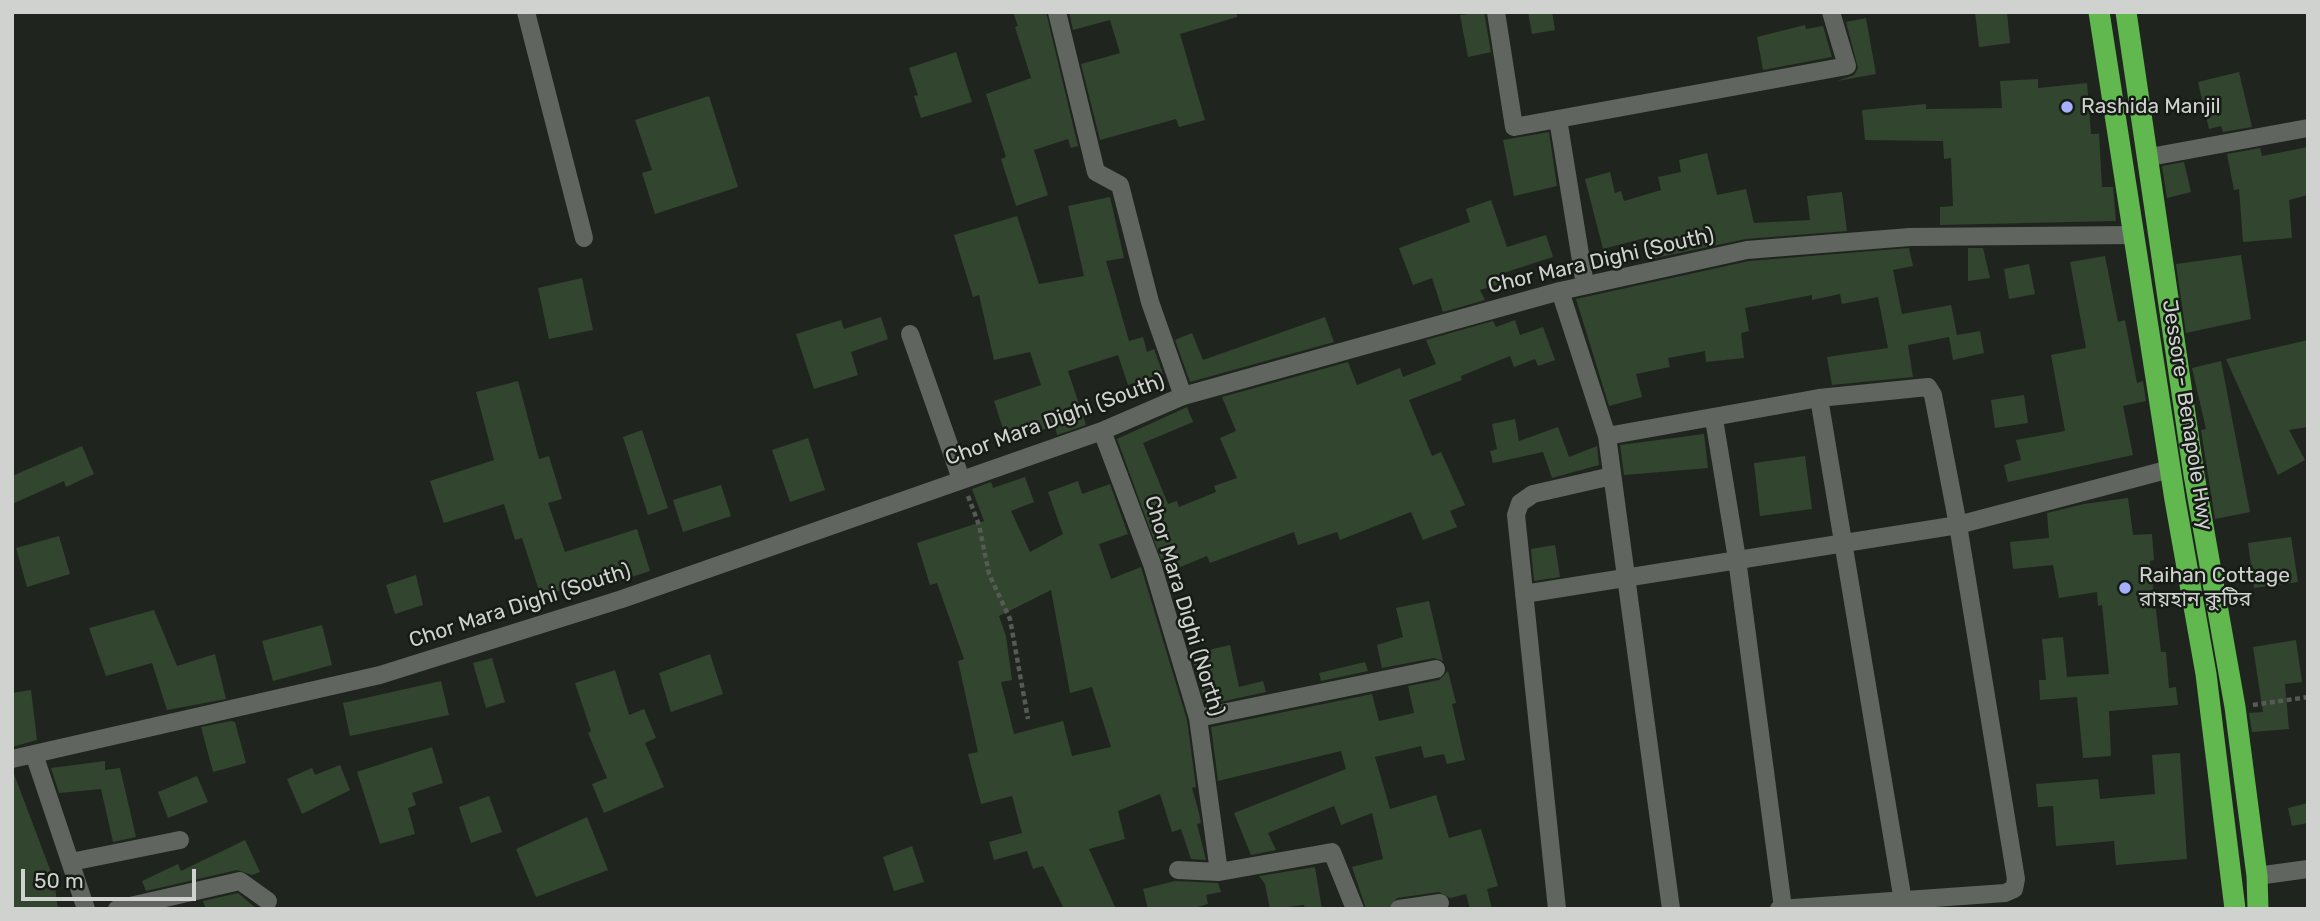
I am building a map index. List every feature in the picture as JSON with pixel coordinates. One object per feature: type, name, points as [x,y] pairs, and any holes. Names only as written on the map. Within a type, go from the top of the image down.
[{"type":"highway","name":"Jessore- Benapole Hwy","points":[[2099,12],[2170,469],[2206,674],[2235,909]]},
{"type":"highway","name":"Jessore- Benapole Hwy","points":[[2126,12],[2150,157],[2194,475],[2235,707],[2257,876],[2258,909]]},
{"type":"street","points":[[526,12],[584,238]]},
{"type":"street","points":[[1057,12],[1096,172],[1120,185],[1150,302],[1183,396]]},
{"type":"street","points":[[1496,12],[1514,127],[1847,66],[1831,12]]},
{"type":"street","points":[[1558,119],[1585,285]]},
{"type":"street","points":[[2150,157],[2308,128]]},
{"type":"street","name":"Chor Mara Dighi (South)","points":[[12,760],[380,675],[622,599],[1102,431],[1183,396],[1560,291],[1747,250],[1910,237],[2134,235]]},
{"type":"street","points":[[1560,291],[1607,436],[1671,909]]},
{"type":"street","points":[[909,334],[961,479]]},
{"type":"street","points":[[1607,436],[1714,419],[1819,398],[1928,387],[1933,395],[1958,525],[2014,866],[2014,890],[1903,901],[1781,908],[1737,559],[1714,419]]},
{"type":"street","points":[[1819,398],[1903,901]]},
{"type":"street","name":"Chor Mara Dighi (North)","points":[[1102,431],[1152,564],[1198,718],[1219,872]]},
{"type":"street","points":[[1524,594],[1958,525],[2170,469]]},
{"type":"street","points":[[1557,909],[1516,515],[1520,503],[1533,494],[1612,476]]},
{"type":"street","points":[[1198,718],[1436,668]]},
{"type":"street","points":[[34,754],[86,909]]},
{"type":"street","points":[[71,862],[180,840]]},
{"type":"street","points":[[1178,870],[1219,872],[1332,852],[1355,909]]},
{"type":"street","points":[[2257,876],[2308,869]]},
{"type":"street","points":[[117,909],[240,881],[268,901]]},
{"type":"street","points":[[1399,909],[1440,903]]},
{"type":"path","points":[[961,479],[979,525],[989,574],[1010,620],[1020,660],[1028,719]]},
{"type":"path","points":[[2235,707],[2308,697]]},
{"type":"building","points":[[1013,12],[1046,12],[1078,146],[1071,148],[1068,139],[1034,150],[1048,195],[1016,206],[1001,159],[1006,157],[986,94],[1031,78]]},
{"type":"building","points":[[1069,12],[1237,12],[1237,17],[1180,34],[1205,120],[1179,127],[1176,119],[1100,140],[1081,64],[1120,53],[1110,20],[1073,30]]},
{"type":"building","points":[[1484,12],[1491,52],[1468,57],[1460,15]]},
{"type":"building","points":[[1528,12],[1552,12],[1555,30],[1532,34]]},
{"type":"building","points":[[1975,12],[2007,12],[2010,43],[1979,47]]},
{"type":"building","points":[[1866,18],[1876,74],[1837,81],[1854,75],[1858,68],[1846,22]]},
{"type":"building","points":[[1805,25],[1806,29],[1823,26],[1832,57],[1763,70],[1757,37]]},
{"type":"building","points":[[956,52],[972,102],[921,118],[914,96],[918,95],[909,68]]},
{"type":"building","points":[[2239,72],[2252,127],[2223,132],[2221,126],[2209,129],[2198,82]]},
{"type":"building","points":[[2038,79],[2038,88],[2087,83],[2091,134],[2099,134],[2102,187],[2113,187],[2116,221],[1940,225],[1940,207],[1953,206],[1951,158],[1944,159],[1943,141],[1865,140],[1862,110],[1926,104],[1926,109],[2002,108],[2000,81]]},
{"type":"building","points":[[709,96],[738,187],[655,214],[642,173],[652,170],[635,120]]},
{"type":"building","points":[[1549,132],[1557,186],[1514,196],[1503,140]]},
{"type":"building","points":[[2308,147],[2308,195],[2289,200],[2292,238],[2243,242],[2239,189],[2234,190],[2227,154],[2260,148],[2262,156]]},
{"type":"building","points":[[1707,153],[1717,195],[1746,189],[1754,223],[1810,220],[1807,196],[1842,192],[1847,231],[1746,239],[1651,259],[1645,238],[1603,249],[1585,179],[1610,172],[1615,193],[1621,191],[1624,201],[1661,190],[1658,177],[1681,172],[1679,160]]},
{"type":"building","points":[[2184,162],[2191,192],[2167,198],[2162,166]]},
{"type":"building","points":[[1110,197],[1124,258],[1106,261],[1129,341],[1143,337],[1147,352],[1154,349],[1163,374],[1128,385],[1118,355],[1068,371],[1086,425],[1057,435],[1055,426],[1007,441],[994,401],[1041,385],[1030,352],[994,360],[979,295],[973,297],[954,235],[1017,216],[1039,284],[1084,276],[1068,206]]},
{"type":"building","points":[[1491,200],[1507,247],[1546,235],[1553,257],[1500,274],[1503,283],[1480,290],[1485,300],[1443,312],[1432,278],[1413,285],[1399,248],[1470,222],[1466,209]]},
{"type":"building","points":[[1909,248],[1913,266],[1893,270],[1902,314],[1951,305],[1957,335],[1980,331],[1984,353],[1953,360],[1949,337],[1908,345],[1913,377],[1832,385],[1827,357],[1888,348],[1878,297],[1842,304],[1840,294],[1812,300],[1812,295],[1745,308],[1749,331],[1741,333],[1744,358],[1706,362],[1705,351],[1668,358],[1670,367],[1636,374],[1642,397],[1609,406],[1576,299],[1749,261]]},
{"type":"building","points":[[1968,248],[1983,248],[1990,278],[1968,281]]},
{"type":"building","points":[[2241,255],[2251,319],[2186,333],[2176,264]]},
{"type":"building","points":[[2105,256],[2118,322],[2125,320],[2137,383],[2143,381],[2146,401],[2123,406],[2133,455],[2008,482],[2004,465],[2021,460],[2016,440],[2065,431],[2051,355],[2086,348],[2070,262]]},
{"type":"building","points":[[2029,264],[2035,294],[2009,299],[2004,269]]},
{"type":"building","points":[[582,278],[593,330],[549,339],[538,288]]},
{"type":"building","points":[[881,317],[888,339],[851,352],[858,375],[814,389],[796,334],[841,320],[844,329]]},
{"type":"building","points":[[1325,317],[1334,342],[1190,382],[1175,340],[1192,333],[1203,360]]},
{"type":"building","points":[[1515,320],[1520,335],[1543,327],[1555,360],[1538,366],[1535,359],[1514,367],[1510,356],[1461,376],[1462,380],[1409,400],[1432,456],[1441,452],[1465,505],[1450,511],[1457,527],[1423,540],[1411,512],[1340,540],[1337,532],[1298,545],[1294,532],[1210,563],[1207,556],[1166,573],[1117,439],[1187,407],[1193,422],[1143,443],[1168,504],[1177,501],[1179,507],[1216,492],[1214,486],[1237,478],[1220,438],[1236,431],[1222,397],[1348,362],[1357,385],[1400,368],[1403,377],[1436,364],[1426,340],[1493,321],[1496,327]]},
{"type":"building","points":[[2308,340],[2308,427],[2289,430],[2305,460],[2278,475],[2226,359]]},
{"type":"building","points":[[2221,361],[2250,512],[2215,519],[2201,430],[2206,429],[2192,368]]},
{"type":"building","points":[[518,381],[539,459],[549,456],[562,499],[548,503],[565,552],[637,529],[650,571],[601,587],[598,578],[541,597],[522,538],[515,540],[504,504],[444,523],[430,481],[494,460],[476,392]]},
{"type":"building","points":[[2024,395],[2028,423],[1995,428],[1991,400]]},
{"type":"building","points":[[1515,419],[1519,441],[1558,427],[1569,457],[1597,446],[1599,465],[1552,478],[1543,452],[1493,463],[1490,451],[1497,449],[1492,424]]},
{"type":"building","points":[[642,430],[668,508],[648,515],[623,437]]},
{"type":"building","points":[[1704,434],[1708,468],[1624,475],[1620,445]]},
{"type":"building","points":[[808,438],[825,490],[790,502],[772,450]]},
{"type":"building","points":[[82,446],[94,474],[66,487],[64,481],[12,504],[12,476]]},
{"type":"building","points":[[1805,456],[1812,509],[1760,516],[1754,463]]},
{"type":"building","points":[[1025,477],[1034,502],[1011,511],[1030,552],[1063,534],[1048,492],[1078,481],[1082,494],[1110,484],[1128,534],[1099,544],[1111,579],[1141,567],[1187,720],[1196,787],[1192,788],[1201,823],[1197,824],[1206,860],[1191,859],[1181,829],[1172,832],[1160,794],[1118,811],[1125,839],[1089,849],[1116,909],[1064,909],[1043,866],[1033,869],[1027,851],[994,860],[989,842],[1022,833],[1012,796],[981,804],[968,754],[978,752],[958,661],[964,659],[937,583],[930,585],[917,543],[984,521],[972,489],[991,482],[993,488]],"holes":[[[1051,590],[1070,693],[1092,687],[1111,747],[1072,756],[1063,721],[1014,734],[1001,682],[1012,680],[1006,636],[999,616]]]},
{"type":"building","points":[[721,485],[731,516],[683,532],[673,500]]},
{"type":"building","points":[[2128,498],[2133,535],[2152,534],[2154,560],[2150,561],[2161,652],[2166,652],[2169,688],[2176,687],[2178,705],[2109,711],[2111,756],[2083,758],[2077,697],[2040,700],[2039,680],[2046,680],[2042,639],[2063,637],[2067,677],[2109,674],[2102,605],[2098,606],[2097,592],[2059,598],[2053,565],[2013,569],[2010,542],[2049,538],[2047,513],[2084,504]]},
{"type":"building","points":[[59,536],[70,574],[27,587],[16,548]]},
{"type":"building","points":[[2291,537],[2298,582],[2254,588],[2248,543]]},
{"type":"building","points":[[1555,545],[1560,577],[1534,581],[1531,549]]},
{"type":"building","points":[[416,575],[423,605],[395,614],[386,585]]},
{"type":"building","points":[[1429,601],[1443,661],[1434,658],[1382,668],[1377,645],[1403,637],[1396,608]]},
{"type":"building","points":[[154,610],[177,666],[215,654],[226,699],[167,710],[152,663],[106,676],[89,628]]},
{"type":"building","points":[[322,625],[332,665],[273,681],[262,641]]},
{"type":"building","points":[[2296,640],[2302,682],[2285,684],[2289,729],[2252,732],[2249,713],[2263,712],[2253,647]]},
{"type":"building","points":[[1230,645],[1239,687],[1263,681],[1266,692],[1206,705],[1191,654]]},
{"type":"building","points":[[710,654],[723,694],[671,712],[659,673]]},
{"type":"building","points":[[492,658],[505,702],[486,708],[473,663]]},
{"type":"building","points":[[1365,662],[1368,671],[1321,681],[1319,673]]},
{"type":"building","points":[[615,670],[629,715],[644,709],[656,738],[645,743],[664,787],[604,813],[592,784],[607,778],[588,733],[591,731],[575,683]]},
{"type":"building","points":[[1448,671],[1456,703],[1452,704],[1465,760],[1447,764],[1444,754],[1424,758],[1421,746],[1375,757],[1390,809],[1436,795],[1449,838],[1481,829],[1498,886],[1487,889],[1492,909],[1470,909],[1466,894],[1450,898],[1439,892],[1397,898],[1388,909],[1366,909],[1352,867],[1383,859],[1372,813],[1341,825],[1334,806],[1268,833],[1276,850],[1251,855],[1234,813],[1346,769],[1341,751],[1218,781],[1211,727],[1372,694],[1379,721],[1414,713],[1408,686],[1439,680]]},
{"type":"building","points":[[441,681],[449,715],[350,736],[343,703]]},
{"type":"building","points":[[31,690],[37,740],[12,747],[12,693]]},
{"type":"building","points":[[235,722],[246,763],[213,772],[201,727]]},
{"type":"building","points":[[432,747],[443,783],[412,793],[416,805],[408,808],[415,834],[380,844],[357,772]]},
{"type":"building","points":[[2180,753],[2187,859],[2116,865],[2114,841],[2056,846],[2053,806],[2038,807],[2036,784],[2098,779],[2100,799],[2155,794],[2152,755]]},
{"type":"building","points":[[105,761],[105,770],[120,768],[136,837],[113,842],[101,789],[59,793],[51,768]]},
{"type":"building","points":[[340,765],[350,790],[302,814],[287,779],[312,768],[315,775]]},
{"type":"building","points":[[14,774],[54,880],[58,909],[12,909]]},
{"type":"building","points":[[197,776],[208,802],[168,818],[158,792]]},
{"type":"building","points":[[489,796],[502,832],[471,843],[459,807]]},
{"type":"building","points":[[2308,803],[2308,823],[2292,826],[2288,808]]},
{"type":"building","points":[[587,817],[608,870],[536,897],[516,849]]},
{"type":"building","points":[[245,840],[260,872],[252,875],[237,870],[146,891],[142,881],[178,864],[181,871]]},
{"type":"building","points":[[912,846],[924,882],[894,891],[883,857]]},
{"type":"building","points":[[1315,867],[1322,909],[1305,909],[1304,905],[1270,909],[1265,884],[1259,876]]},
{"type":"building","points":[[1175,881],[1218,883],[1221,892],[1206,895],[1208,904],[1191,909],[1148,909],[1143,889]]},
{"type":"building","points":[[238,893],[257,909],[206,909],[203,901]]},
{"type":"place","name":"Rashida Manjil","points":[[2067,107]]},
{"type":"place","name":"Raihan Cottage রায়হান কুটির","points":[[2125,588]]}]
